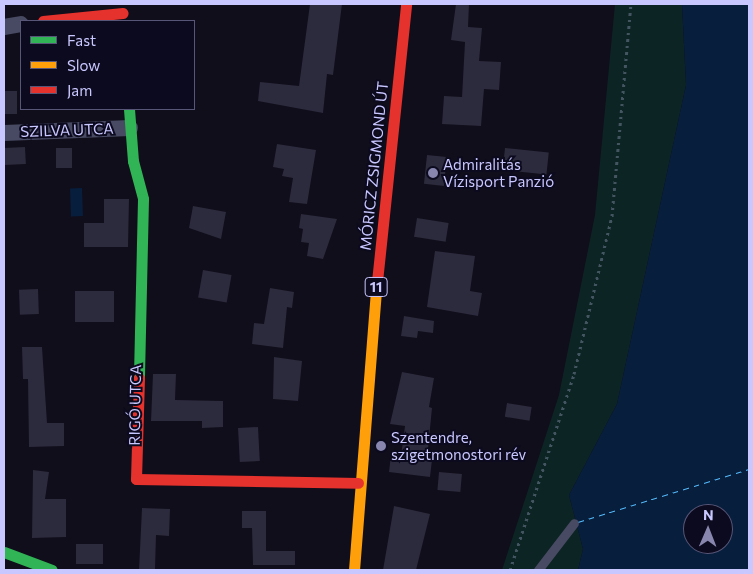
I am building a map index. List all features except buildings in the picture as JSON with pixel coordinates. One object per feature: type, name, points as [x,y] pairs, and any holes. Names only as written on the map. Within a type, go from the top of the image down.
[{"type":"street","name":"MÓRICZ ZSIGMOND ÚT","points":[[354,570],[358,483],[406,4]]},
{"type":"street","points":[[53,20],[124,13]]},
{"type":"street","points":[[4,26],[20,24]]},
{"type":"street","name":"RIGÓ UTCA","points":[[129,110],[132,162],[143,199],[136,480],[358,483]]},
{"type":"street","name":"SZILVA UTCA","points":[[4,133],[130,128]]},
{"type":"street","points":[[4,552],[52,570]]},
{"type":"lane","points":[[538,570],[574,523]]},
{"type":"path","points":[[510,570],[574,374],[612,216],[631,4]]},
{"type":"green space","points":[[615,4],[682,4],[686,85],[617,404],[569,495],[583,549],[578,570],[502,570],[559,395],[595,215]]},
{"type":"water","points":[[682,4],[749,4],[749,570],[578,570],[583,549],[569,495],[617,404],[686,85]]},
{"type":"water","points":[[70,188],[82,188],[83,216],[71,216]]},
{"type":"ferry route","points":[[578,522],[749,469]]},
{"type":"traffic: fast","points":[[129,110],[133,161],[143,199],[139,378]]},
{"type":"traffic: fast","points":[[4,552],[52,570]]},
{"type":"traffic: slow","points":[[354,570],[376,291]]},
{"type":"traffic: jam","points":[[376,291],[406,4]]},
{"type":"traffic: jam","points":[[53,20],[123,13]]},
{"type":"traffic: jam","points":[[139,378],[136,479],[358,483]]},
{"type":"place","name":"Admiralitás Vízisport Panzió","points":[[433,173]]},
{"type":"place","name":"Szentendre, szigetmonostori rév","points":[[381,446]]}]
